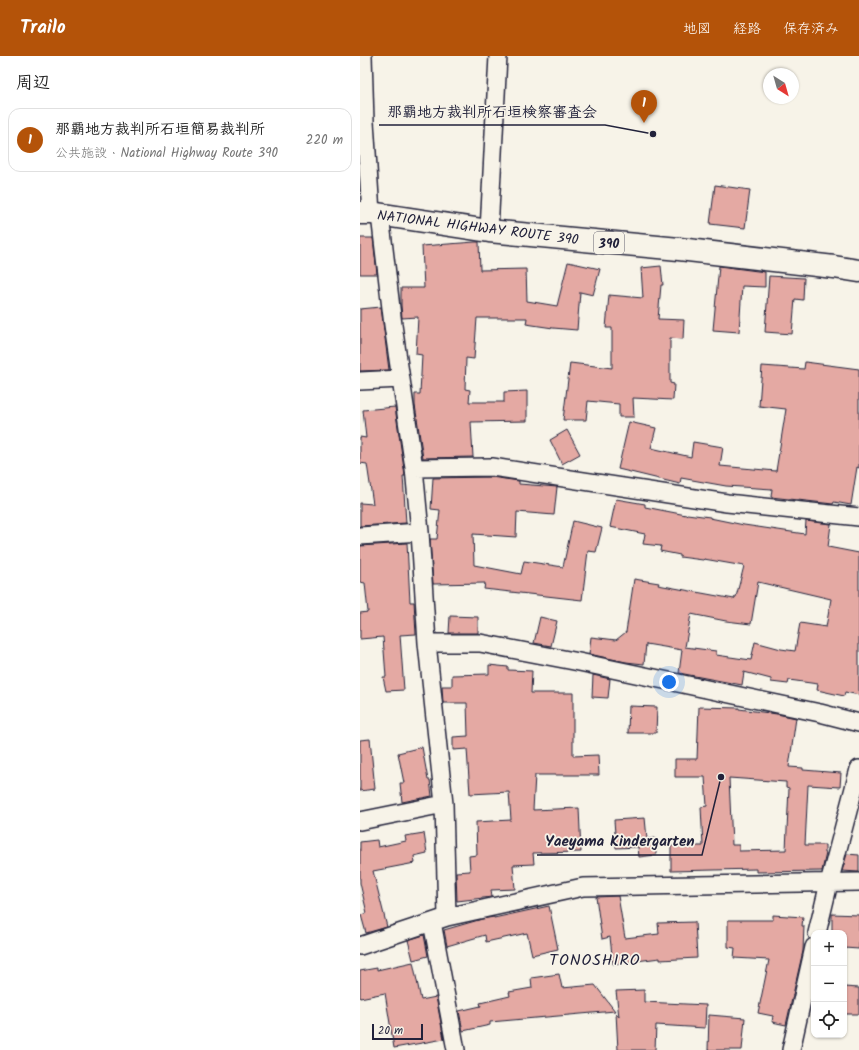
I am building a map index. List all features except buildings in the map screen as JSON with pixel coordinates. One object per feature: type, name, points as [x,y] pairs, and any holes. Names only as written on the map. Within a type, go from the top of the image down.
[{"type":"highway","name":"NATIONAL HIGHWAY ROUTE 390","points":[[370,214],[489,231],[679,249],[859,271]]},
{"type":"street","points":[[363,56],[370,214],[393,325],[414,468],[420,532],[427,643],[444,804],[440,920],[456,1050]]},
{"type":"street","points":[[489,231],[498,56]]},
{"type":"street","points":[[360,381],[401,379]]},
{"type":"street","points":[[414,468],[492,467],[727,502],[859,517]]},
{"type":"street","points":[[360,536],[420,532]]},
{"type":"street","points":[[427,643],[480,643],[579,662],[820,713],[859,723]]},
{"type":"street","points":[[818,930],[859,769]]},
{"type":"street","points":[[360,821],[444,804]]},
{"type":"street","points":[[360,946],[440,920],[584,887],[859,882]]},
{"type":"street","points":[[791,1050],[811,960]]},
{"type":"place","name":"那覇地方裁判所石垣簡易裁判所","points":[[644,123]]},
{"type":"place","name":"那覇地方裁判所石垣検察審査会","points":[[653,134]]},
{"type":"place","name":"Yaeyama Kindergarten","points":[[721,777]]},
{"type":"district","name":"TONOSHIRO","points":[[595,959]]}]
